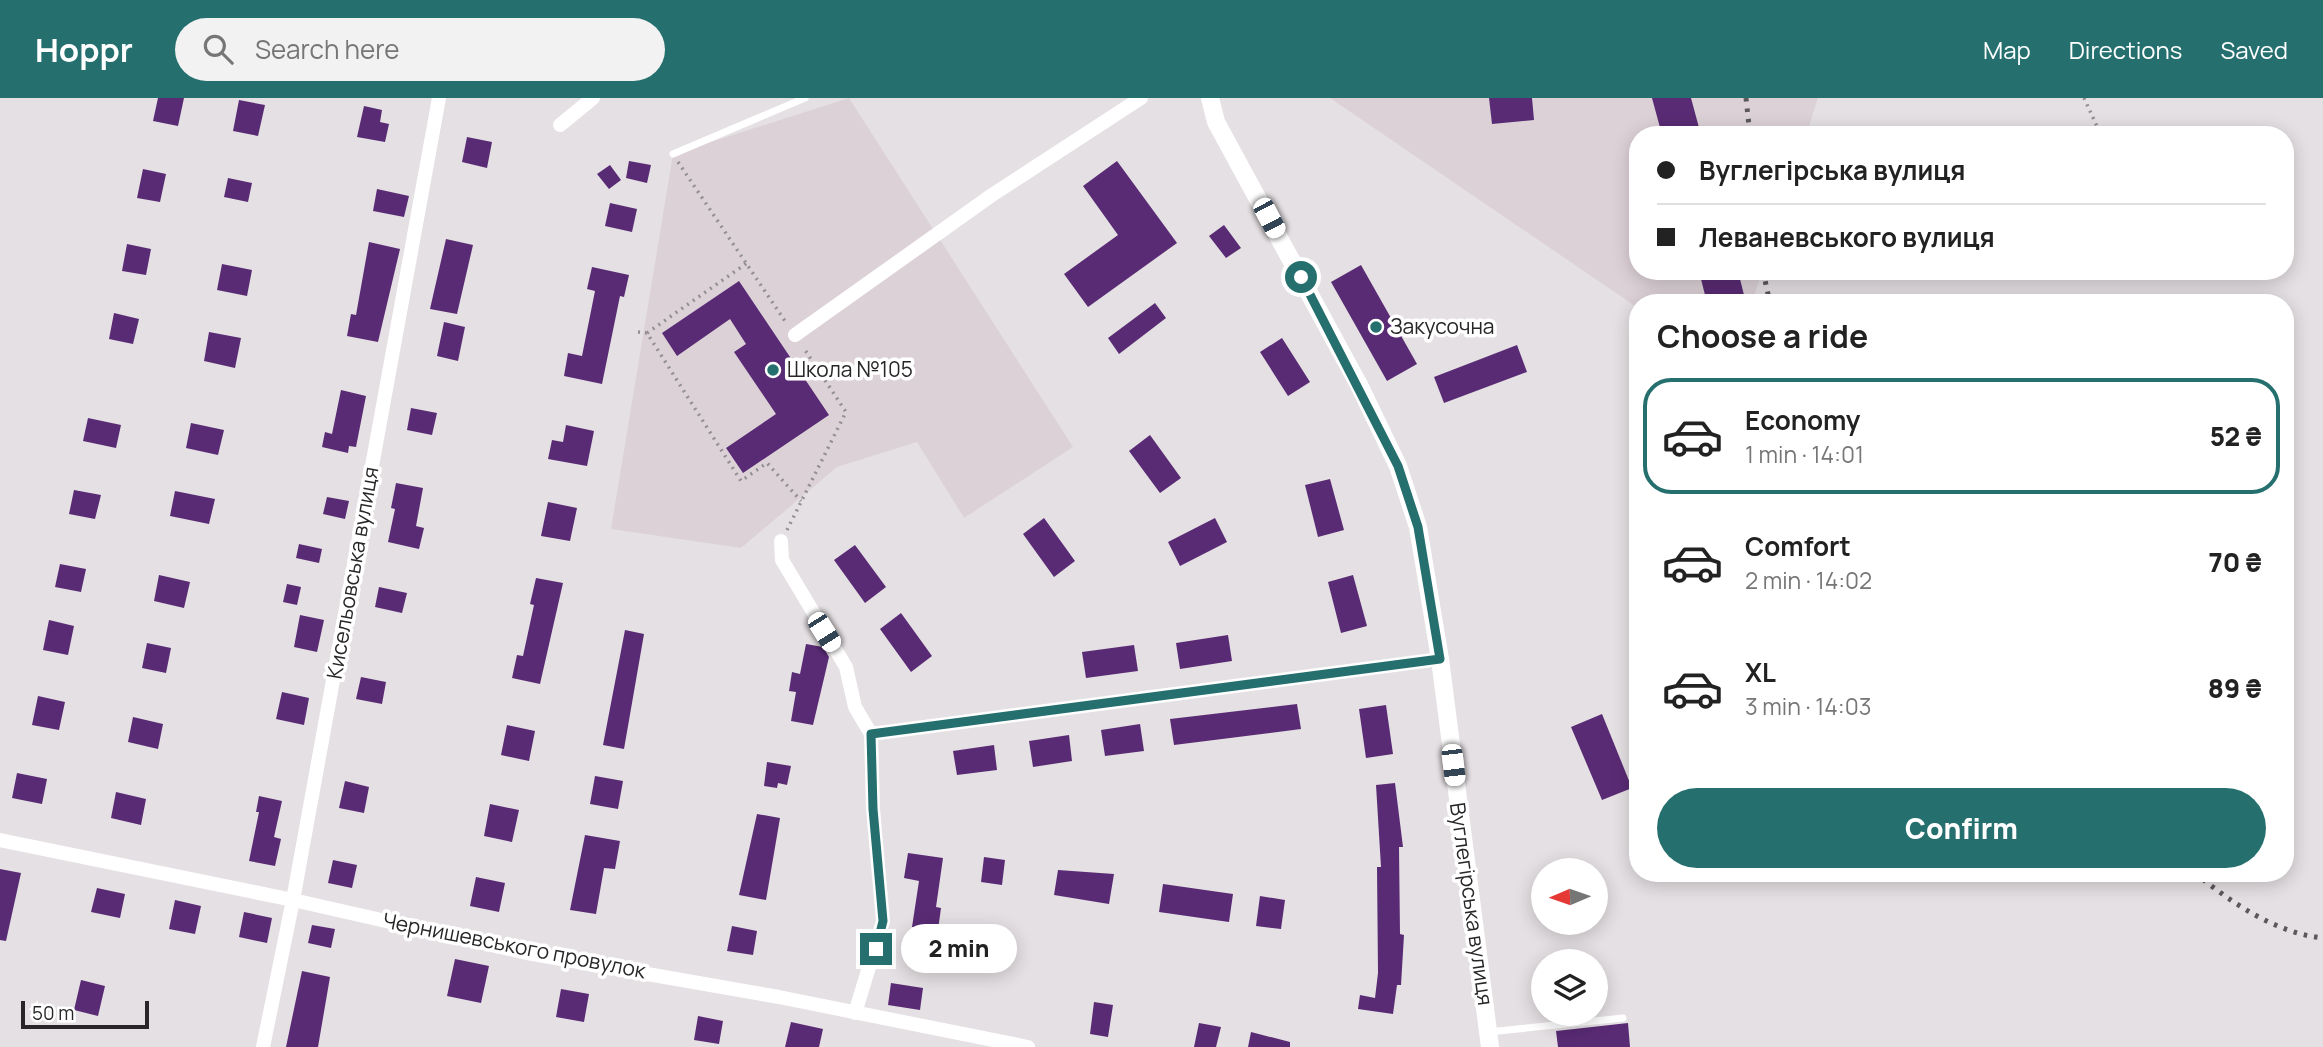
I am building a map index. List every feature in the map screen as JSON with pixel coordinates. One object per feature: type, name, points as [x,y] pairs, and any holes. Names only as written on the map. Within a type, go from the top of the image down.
[{"type":"street","name":"Кисельовська вулиця","points":[[263,1047],[293,900],[439,98]]},
{"type":"street","points":[[560,125],[593,98]]},
{"type":"street","points":[[795,335],[992,195],[1141,98]]},
{"type":"street","name":"Вуглегірська вулиця","points":[[1210,98],[1216,122],[1359,385],[1398,466],[1418,527],[1440,659],[1489,1040]]},
{"type":"street","points":[[781,541],[782,560],[846,667],[855,707],[871,734],[873,809],[883,921],[855,1013]]},
{"type":"street","points":[[871,734],[1440,659]]},
{"type":"street","name":"Чернишевського провулок","points":[[0,840],[293,900],[527,953],[1028,1047]]},
{"type":"lane","points":[[673,155],[805,98]]},
{"type":"lane","points":[[1489,1040],[1623,1018]]},
{"type":"path","points":[[2084,98],[2097,126]]},
{"type":"path","points":[[673,155],[846,412],[781,541]]},
{"type":"path","points":[[638,332],[647,333],[747,263]]},
{"type":"path","points":[[647,333],[741,481],[766,463],[801,501]]},
{"type":"shaded area","points":[[849,98],[1073,447],[964,518],[917,442],[837,467],[741,548],[611,529],[673,154]]},
{"type":"shaded area","points":[[1330,98],[1818,98],[1809,126],[1629,126],[1629,280],[1759,280],[1755,294],[1629,294],[1629,302]]},
{"type":"building","points":[[158,98],[184,98],[178,126],[153,121]]},
{"type":"building","points":[[1489,98],[1532,98],[1534,120],[1492,124]]},
{"type":"building","points":[[1652,98],[1691,98],[1699,126],[1660,126]]},
{"type":"building","points":[[239,100],[265,105],[258,136],[233,131]]},
{"type":"building","points":[[364,106],[382,110],[380,122],[389,124],[385,142],[357,137]]},
{"type":"building","points":[[467,137],[492,142],[487,168],[462,162]]},
{"type":"building","points":[[629,161],[651,165],[647,183],[626,178]]},
{"type":"building","points":[[1117,161],[1177,243],[1088,307],[1064,274],[1118,235],[1083,186]]},
{"type":"building","points":[[610,165],[621,180],[609,189],[597,174]]},
{"type":"building","points":[[143,169],[166,174],[160,202],[137,198]]},
{"type":"building","points":[[228,178],[252,183],[248,202],[224,197]]},
{"type":"building","points":[[377,189],[409,196],[404,217],[373,211]]},
{"type":"building","points":[[610,203],[637,209],[632,232],[605,226]]},
{"type":"building","points":[[1224,225],[1241,248],[1226,258],[1209,236]]},
{"type":"building","points":[[446,239],[473,245],[457,314],[430,309]]},
{"type":"building","points":[[369,242],[400,249],[378,342],[347,336],[351,314],[356,315]]},
{"type":"building","points":[[127,244],[151,249],[146,275],[122,271]]},
{"type":"building","points":[[222,264],[252,270],[247,296],[217,290]]},
{"type":"building","points":[[1361,265],[1417,364],[1387,381],[1331,282]]},
{"type":"building","points":[[592,267],[629,275],[624,297],[620,296],[602,384],[564,376],[568,353],[582,356],[595,291],[587,289]]},
{"type":"building","points":[[1701,280],[1740,280],[1744,294],[1705,294]]},
{"type":"building","name":"Школа №105","points":[[739,281],[829,415],[743,473],[726,448],[776,414],[734,352],[746,344],[730,319],[677,356],[662,333]]},
{"type":"building","points":[[1155,303],[1166,318],[1119,354],[1108,338]]},
{"type":"building","points":[[114,313],[139,319],[133,344],[109,339]]},
{"type":"building","points":[[444,322],[465,327],[458,361],[437,356]]},
{"type":"building","points":[[209,332],[241,338],[235,368],[204,361]]},
{"type":"building","points":[[1282,338],[1310,382],[1288,396],[1260,352]]},
{"type":"building","points":[[1517,345],[1527,372],[1444,403],[1434,377]]},
{"type":"building","points":[[341,390],[366,396],[356,447],[349,446],[348,453],[322,447],[325,432],[332,434]]},
{"type":"building","points":[[411,408],[437,413],[432,435],[407,430]]},
{"type":"building","points":[[88,418],[121,425],[116,448],[83,441]]},
{"type":"building","points":[[191,423],[224,430],[218,455],[186,448]]},
{"type":"building","points":[[566,425],[594,431],[587,466],[548,459],[552,440],[563,442]]},
{"type":"building","points":[[1150,435],[1181,478],[1160,493],[1129,451]]},
{"type":"building","points":[[1330,479],[1344,530],[1318,537],[1305,485]]},
{"type":"building","points":[[396,483],[423,488],[416,526],[424,528],[419,549],[388,542],[395,509],[391,508]]},
{"type":"building","points":[[74,490],[101,495],[95,519],[69,514]]},
{"type":"building","points":[[175,491],[215,499],[209,524],[170,516]]},
{"type":"building","points":[[327,497],[349,501],[345,519],[323,514]]},
{"type":"building","points":[[548,502],[577,508],[570,541],[541,536]]},
{"type":"building","points":[[1044,518],[1075,561],[1054,577],[1023,534]]},
{"type":"building","points":[[1215,518],[1227,542],[1180,566],[1168,542]]},
{"type":"building","points":[[299,544],[322,549],[319,563],[296,558]]},
{"type":"building","points":[[855,545],[886,587],[865,603],[834,560]]},
{"type":"building","points":[[60,564],[86,569],[81,592],[55,587]]},
{"type":"building","points":[[159,575],[190,582],[184,608],[154,601]]},
{"type":"building","points":[[1353,575],[1367,626],[1341,633],[1328,582]]},
{"type":"building","points":[[536,578],[563,583],[540,684],[512,678],[517,655],[523,656],[534,605],[530,604]]},
{"type":"building","points":[[287,584],[301,587],[297,605],[283,602]]},
{"type":"building","points":[[379,587],[407,593],[402,613],[375,607]]},
{"type":"building","points":[[901,613],[932,656],[911,672],[880,629]]},
{"type":"building","points":[[300,615],[324,620],[317,652],[294,647]]},
{"type":"building","points":[[49,620],[74,626],[68,655],[43,650]]},
{"type":"building","points":[[625,630],[644,634],[624,749],[603,745]]},
{"type":"building","points":[[1228,635],[1232,661],[1180,669],[1176,643]]},
{"type":"building","points":[[147,643],[171,648],[166,673],[142,668]]},
{"type":"building","points":[[806,644],[823,647],[829,657],[813,725],[791,721],[796,692],[789,691],[792,672],[800,674]]},
{"type":"building","points":[[1134,645],[1138,671],[1086,678],[1082,652]]},
{"type":"building","points":[[361,677],[386,682],[382,704],[356,699]]},
{"type":"building","points":[[282,692],[309,698],[304,725],[276,719]]},
{"type":"building","points":[[38,696],[65,702],[59,730],[32,725]]},
{"type":"building","points":[[1297,704],[1301,729],[1174,745],[1170,719]]},
{"type":"building","points":[[1386,705],[1393,754],[1366,758],[1359,709]]},
{"type":"building","points":[[1602,714],[1629,781],[1629,789],[1602,800],[1571,727]]},
{"type":"building","points":[[133,717],[163,724],[158,749],[128,742]]},
{"type":"building","points":[[1140,724],[1144,751],[1105,756],[1101,730]]},
{"type":"building","points":[[507,725],[535,731],[529,761],[501,755]]},
{"type":"building","points":[[1069,735],[1072,761],[1033,767],[1029,741]]},
{"type":"building","points":[[994,745],[997,770],[957,775],[953,751]]},
{"type":"building","points":[[767,762],[791,766],[787,785],[778,783],[777,788],[764,786]]},
{"type":"building","points":[[17,773],[47,779],[42,804],[12,798]]},
{"type":"building","points":[[595,776],[623,781],[618,809],[590,804]]},
{"type":"building","points":[[345,781],[369,787],[364,813],[339,808]]},
{"type":"building","points":[[1395,783],[1403,847],[1399,847],[1400,934],[1404,935],[1401,985],[1397,985],[1393,1014],[1358,1009],[1360,995],[1375,998],[1378,973],[1377,867],[1381,867],[1376,785]]},
{"type":"building","points":[[116,792],[146,799],[141,825],[111,818]]},
{"type":"building","points":[[259,796],[282,801],[274,837],[281,839],[275,866],[249,861],[259,812],[256,812]]},
{"type":"building","points":[[490,804],[519,810],[512,842],[484,836]]},
{"type":"building","points":[[757,814],[780,818],[766,900],[739,895]]},
{"type":"building","points":[[585,835],[620,841],[615,869],[604,868],[596,914],[570,910]]},
{"type":"building","points":[[908,853],[943,858],[936,907],[941,908],[938,930],[912,927],[919,881],[904,878]]},
{"type":"building","points":[[984,857],[1005,860],[1002,885],[981,882]]},
{"type":"building","points":[[333,860],[357,865],[352,888],[328,883]]},
{"type":"building","points":[[0,869],[21,873],[6,941],[0,940]]},
{"type":"building","points":[[1058,870],[1114,874],[1109,904],[1054,895]]},
{"type":"building","points":[[476,877],[505,883],[499,912],[470,906]]},
{"type":"building","points":[[1163,884],[1233,894],[1229,922],[1159,912]]},
{"type":"building","points":[[97,888],[125,894],[120,918],[91,912]]},
{"type":"building","points":[[1260,896],[1285,900],[1281,929],[1256,926]]},
{"type":"building","points":[[175,900],[201,906],[195,934],[169,929]]},
{"type":"building","points":[[244,912],[272,918],[267,943],[239,937]]},
{"type":"building","points":[[312,925],[335,929],[331,948],[308,943]]},
{"type":"building","points":[[732,926],[757,931],[753,955],[727,951]]},
{"type":"building","points":[[455,959],[489,966],[481,1003],[447,996]]},
{"type":"building","points":[[302,971],[330,977],[318,1047],[286,1047]]},
{"type":"building","points":[[81,980],[105,986],[98,1016],[74,1010]]},
{"type":"building","points":[[891,983],[923,988],[920,1010],[888,1005]]},
{"type":"building","points":[[561,989],[589,994],[584,1022],[556,1017]]},
{"type":"building","points":[[1094,1002],[1113,1005],[1108,1037],[1090,1034]]},
{"type":"building","points":[[698,1016],[723,1021],[719,1044],[694,1040]]},
{"type":"building","points":[[791,1022],[823,1029],[819,1047],[785,1047]]},
{"type":"building","points":[[1199,1023],[1221,1027],[1216,1047],[1194,1047]]},
{"type":"building","points":[[1628,1023],[1630,1047],[1558,1047],[1556,1031]]},
{"type":"building","points":[[1251,1032],[1290,1042],[1290,1047],[1248,1047]]},
{"type":"railway","points":[[1746,98],[1749,126]]},
{"type":"railway","points":[[1765,280],[1768,294]]},
{"type":"railway","points":[[2207,882],[2271,923],[2305,935],[2323,938]]},
{"type":"place","name":"Закусочна","points":[[1376,327]]},
{"type":"place","name":"Школа №105","points":[[773,370]]},
{"type":"route","points":[[876,949],[883,921],[873,809],[871,734],[1440,659],[1418,527],[1398,466],[1359,385],[1301,277]]}]
